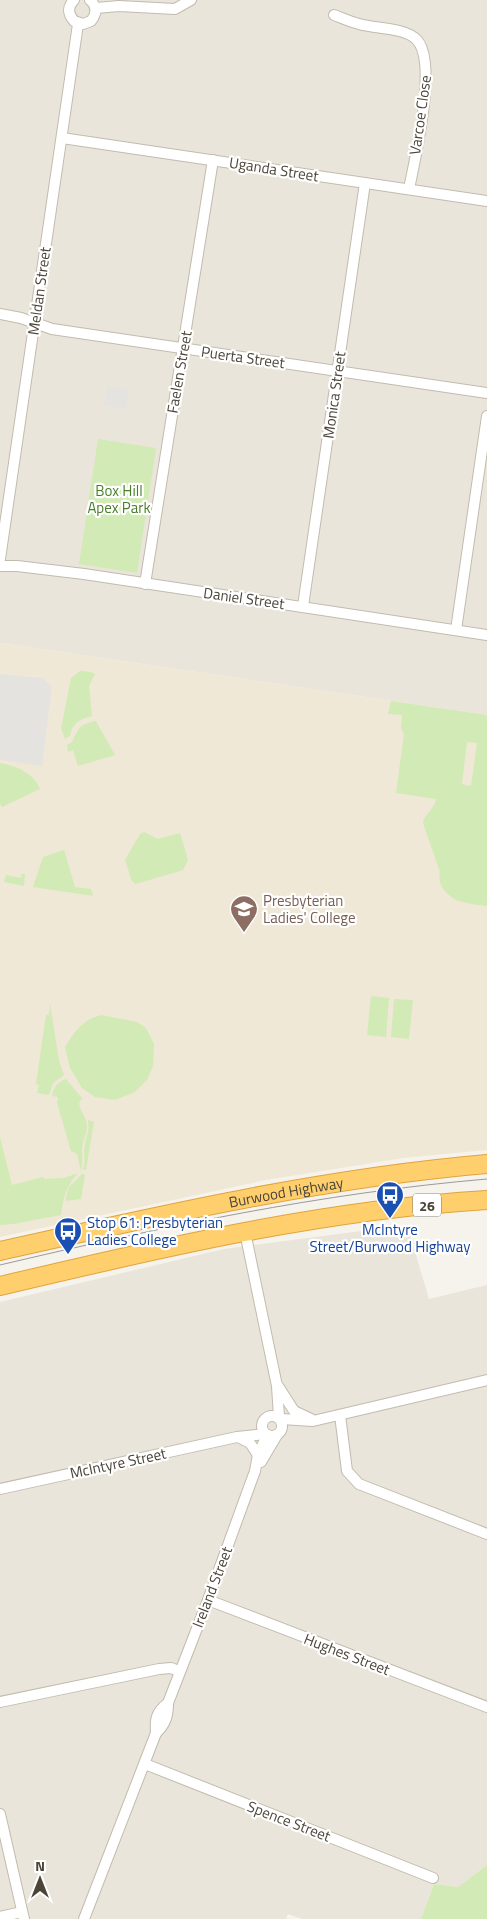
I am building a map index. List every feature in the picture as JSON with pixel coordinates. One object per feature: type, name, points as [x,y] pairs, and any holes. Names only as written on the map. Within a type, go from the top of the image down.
[{"type":"highway","name":"Burwood Highway","points":[[0,1250],[198,1208],[332,1183],[414,1171],[487,1164]]},
{"type":"highway","name":"Burwood Highway","points":[[0,1286],[245,1232],[316,1219],[487,1200]]},
{"type":"street","points":[[74,0],[70,4],[69,13],[71,18],[78,24],[91,21],[94,17],[93,4],[175,9],[191,0]]},
{"type":"street","name":"Varcoe Close","points":[[334,15],[360,25],[405,33],[417,40],[425,55],[427,74],[425,96],[409,189]]},
{"type":"street","name":"Meldan Street","points":[[0,559],[78,24]]},
{"type":"street","name":"Uganda Street","points":[[62,138],[487,201]]},
{"type":"street","name":"Faelen Street","points":[[145,584],[213,160]]},
{"type":"street","name":"Monica Street","points":[[303,606],[365,183]]},
{"type":"street","name":"Puerta Street","points":[[0,314],[21,318],[52,329],[487,393]]},
{"type":"street","points":[[456,630],[487,416]]},
{"type":"street","name":"Daniel Street","points":[[0,566],[31,567],[303,606],[487,635]]},
{"type":"street","name":"Ireland Street","points":[[84,1919],[156,1733],[162,1727],[168,1715],[168,1703],[179,1671],[208,1600],[273,1426],[278,1386],[245,1232]]},
{"type":"street","points":[[273,1426],[340,1415],[487,1380]]},
{"type":"street","points":[[278,1386],[294,1411],[314,1420]]},
{"type":"street","points":[[340,1415],[347,1471],[359,1484],[487,1534]]},
{"type":"street","name":"Ireland Street","points":[[255,1471],[258,1456],[273,1426]]},
{"type":"street","name":"McIntyre Street","points":[[0,1489],[237,1437],[273,1426]]},
{"type":"street","points":[[237,1437],[250,1443],[258,1456]]},
{"type":"street","name":"Hughes Street","points":[[208,1600],[487,1707]]},
{"type":"street","points":[[0,1702],[159,1669],[171,1668],[179,1671]]},
{"type":"street","name":"Spence Street","points":[[145,1764],[433,1878]]},
{"type":"street","points":[[0,1814],[23,1916],[0,1917]]},
{"type":"shaded area","points":[[0,0],[487,0],[487,715],[0,643]]},
{"type":"shaded area","points":[[107,387],[129,389],[126,409],[104,406]]},
{"type":"shaded area","name":"Presbyterian Ladies' College","points":[[0,643],[487,715],[487,1150],[403,1158],[266,1180],[0,1237]]},
{"type":"shaded area","points":[[0,674],[43,678],[52,687],[42,766],[0,760]]},
{"type":"shaded area","points":[[407,1225],[429,1299],[487,1285],[487,1865],[458,1887],[434,1884],[421,1919],[302,1919],[288,1914],[286,1919],[0,1919],[0,1302],[224,1249]]},
{"type":"green space","name":"Box Hill Apex Park","points":[[98,439],[156,448],[137,573],[79,564]]},
{"type":"green space","points":[[80,671],[95,674],[89,686],[92,716],[77,722],[70,736],[65,739],[61,728],[71,678]]},
{"type":"green space","points":[[391,701],[487,715],[487,906],[457,900],[449,895],[442,886],[439,877],[440,872],[423,823],[425,817],[434,806],[436,799],[396,793],[404,734],[401,728],[402,715],[388,714]],"holes":[[[467,742],[477,743],[471,786],[462,784]]]},
{"type":"green space","points":[[96,721],[115,755],[78,766],[73,750],[68,752],[67,745],[72,742],[81,727],[86,723]]},
{"type":"green space","points":[[0,763],[24,771],[37,783],[40,789],[2,807],[0,804]]},
{"type":"green space","points":[[144,832],[158,839],[180,833],[188,860],[183,870],[136,884],[132,881],[125,860],[140,834]]},
{"type":"green space","points":[[64,850],[75,887],[91,889],[93,896],[33,887],[43,857]]},
{"type":"green space","points":[[22,874],[25,874],[24,886],[4,882],[6,875],[21,878]]},
{"type":"green space","points":[[371,996],[389,998],[386,1037],[367,1035]]},
{"type":"green space","points":[[394,999],[413,1000],[409,1039],[391,1037]]},
{"type":"green space","points":[[50,1003],[59,1061],[64,1075],[53,1083],[49,1095],[37,1093],[39,1085],[36,1084],[46,1015],[49,1015]]},
{"type":"green space","points":[[101,1015],[137,1022],[146,1028],[154,1044],[153,1066],[147,1080],[135,1092],[115,1100],[95,1097],[82,1088],[70,1068],[65,1047],[84,1023]]},
{"type":"green space","points":[[66,1079],[82,1098],[79,1103],[87,1125],[82,1148],[81,1171],[77,1154],[71,1151],[57,1103],[58,1097],[52,1096],[56,1085]]},
{"type":"green space","points":[[88,1120],[94,1122],[86,1170],[83,1170],[84,1148],[89,1127]]},
{"type":"green space","points":[[0,1137],[12,1185],[43,1177],[44,1179],[64,1178],[78,1173],[66,1192],[61,1215],[0,1225]]},
{"type":"green space","points":[[82,1174],[85,1175],[81,1199],[65,1201],[69,1187]]},
{"type":"green space","points":[[487,1865],[487,1919],[421,1919],[434,1884],[458,1887]]},
{"type":"tram line","points":[[0,1265],[121,1237],[303,1202],[425,1185],[487,1179]]},
{"type":"place","name":"Presbyterian Ladies' College","points":[[244,933]]},
{"type":"place","name":"McIntyre Street/Burwood Highway","points":[[390,1219]]},
{"type":"place","name":"Stop 61: Presbyterian Ladies College","points":[[68,1255]]}]
